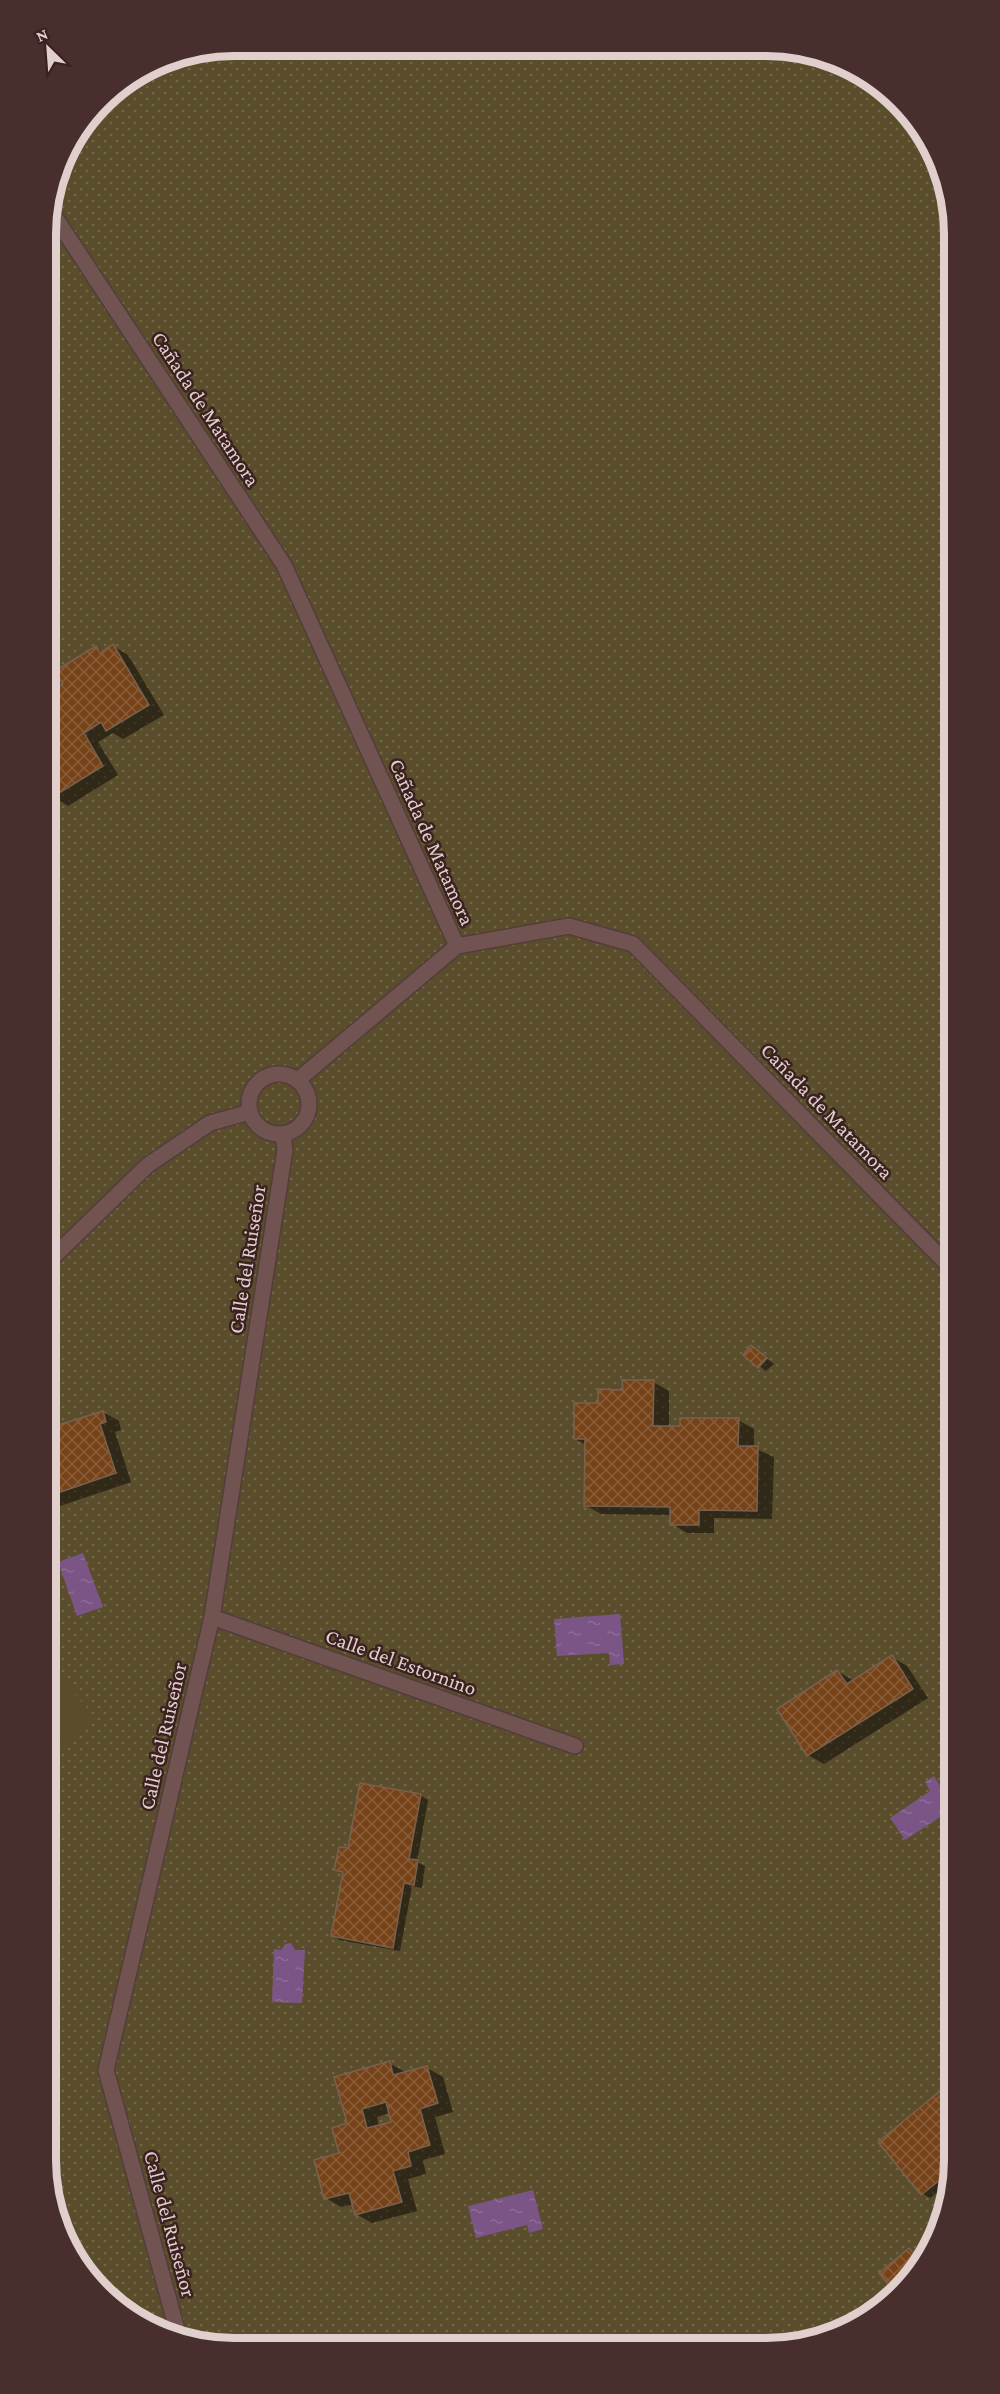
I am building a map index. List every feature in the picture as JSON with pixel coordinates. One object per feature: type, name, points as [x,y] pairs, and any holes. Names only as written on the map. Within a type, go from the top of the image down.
[{"type":"street","name":"Cañada de Matamora","points":[[56,219],[284,565],[456,946],[568,926],[633,944],[944,1261]]},
{"type":"street","points":[[299,1080],[456,946]]},
{"type":"street","points":[[281,1074],[299,1080],[308,1090],[310,1105],[307,1119],[297,1129],[283,1135],[269,1133],[256,1124],[250,1112],[249,1099],[253,1087],[262,1078],[281,1074]]},
{"type":"street","points":[[56,1253],[148,1165],[210,1123],[250,1112]]},
{"type":"street","name":"Calle del Ruiseñor","points":[[178,2330],[106,2070],[212,1617],[285,1150],[283,1135]]},
{"type":"street","name":"Calle del Estornino","points":[[212,1617],[575,1746]]},
{"type":"shaded area","points":[[233,55],[767,55],[790,57],[824,65],[845,74],[865,85],[884,100],[908,125],[921,144],[938,187],[943,210],[944,233],[944,2172],[941,2195],[931,2229],[921,2250],[900,2278],[865,2309],[835,2325],[813,2332],[790,2337],[767,2338],[222,2338],[199,2335],[155,2320],[135,2309],[116,2294],[100,2278],[79,2250],[62,2207],[57,2184],[56,2161],[56,222],[62,187],[69,165],[92,125],[125,92],[144,79],[176,65],[210,57]]},
{"type":"shaded area","points":[[56,1673],[94,1716],[56,1751]]},
{"type":"water","points":[[83,1553],[103,1607],[77,1616],[58,1562]]},
{"type":"water","points":[[620,1614],[624,1664],[610,1665],[609,1653],[557,1656],[554,1619]]},
{"type":"water","points":[[934,1776],[944,1792],[944,1815],[905,1840],[890,1818],[930,1791],[925,1782]]},
{"type":"water","points":[[291,1943],[295,1950],[305,1950],[302,2003],[272,2002],[274,1949],[281,1950],[285,1944]]},
{"type":"water","points":[[533,2190],[543,2229],[529,2233],[527,2225],[476,2238],[468,2206]]},
{"type":"building","points":[[113,644],[149,705],[106,731],[101,722],[84,733],[103,766],[56,795],[56,688],[63,684],[56,670],[96,646],[100,653]]},
{"type":"building","points":[[751,1345],[767,1358],[758,1368],[743,1355]]},
{"type":"building","points":[[622,1380],[654,1380],[653,1426],[680,1426],[680,1418],[739,1418],[738,1446],[758,1446],[757,1511],[699,1510],[699,1525],[670,1525],[670,1507],[584,1506],[585,1439],[574,1439],[574,1403],[598,1403],[598,1389],[623,1390]]},
{"type":"building","points":[[103,1411],[106,1422],[100,1424],[116,1473],[56,1494],[56,1426]]},
{"type":"building","points":[[892,1655],[913,1689],[807,1756],[777,1709],[837,1670],[847,1684]]},
{"type":"building","points":[[360,1783],[421,1794],[409,1859],[418,1860],[414,1885],[404,1883],[393,1948],[331,1936],[343,1872],[334,1870],[339,1847],[348,1848]]},
{"type":"building","points":[[390,2061],[393,2075],[427,2066],[438,2103],[420,2109],[430,2145],[408,2152],[411,2166],[393,2171],[402,2202],[355,2215],[349,2193],[324,2199],[314,2160],[339,2153],[332,2128],[347,2123],[334,2077]],"holes":[[[386,2102],[391,2122],[367,2128],[362,2109]]]},
{"type":"building","points":[[944,2088],[943,2177],[921,2195],[878,2142]]},
{"type":"building","points":[[909,2248],[917,2257],[891,2287],[879,2273]]}]
